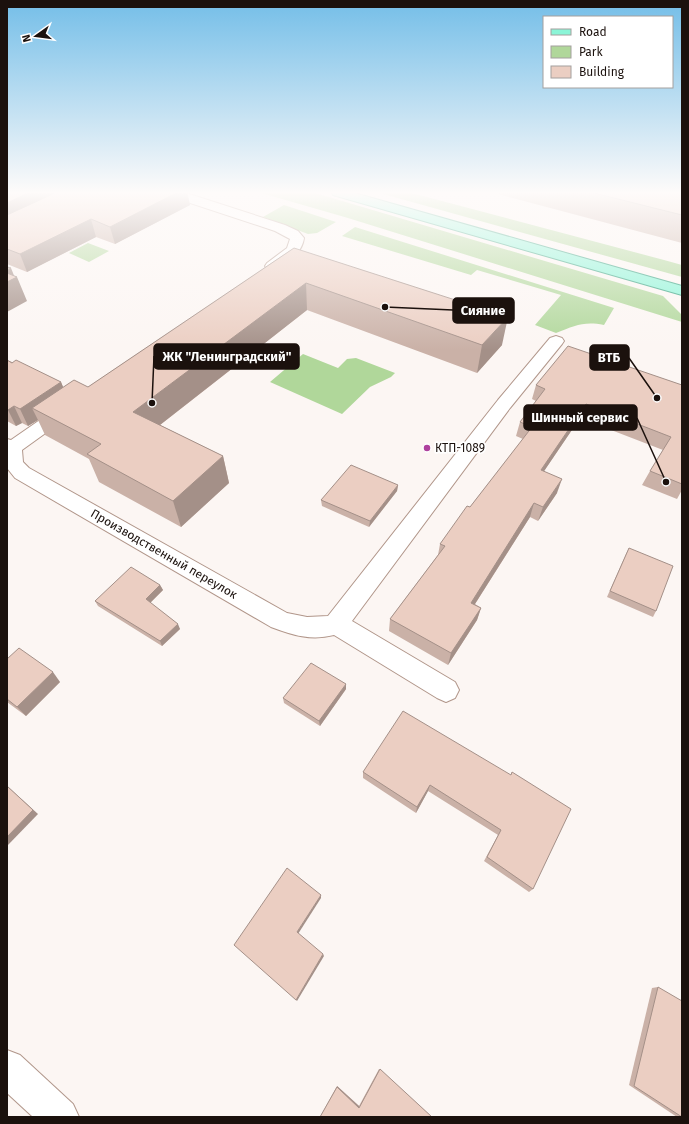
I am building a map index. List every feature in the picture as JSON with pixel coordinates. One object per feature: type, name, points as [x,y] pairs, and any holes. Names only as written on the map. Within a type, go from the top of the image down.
[{"type":"main road","points":[[520,244],[682,291]]},
{"type":"street","points":[[257,276],[287,256],[297,244]]},
{"type":"street","points":[[446,690],[336,624],[504,404],[556,341]]},
{"type":"street","name":"Производственный переулок","points":[[79,401],[9,447],[14,464],[22,473],[279,620],[295,627],[311,629],[324,628],[336,624]]},
{"type":"street","points":[[7,1068],[60,1117]]},
{"type":"green space","points":[[85,244],[92,244],[109,251],[89,262],[69,253]]},
{"type":"green space","points":[[370,244],[411,244],[614,308],[604,325],[585,324],[574,326],[556,333],[535,325],[561,295],[477,270],[471,275]]},
{"type":"green space","points":[[433,244],[489,244],[663,296],[682,315],[682,322]]},
{"type":"green space","points":[[565,244],[605,244],[682,265],[682,277]]},
{"type":"green space","points":[[303,354],[338,368],[347,359],[356,358],[395,373],[391,377],[370,387],[342,414],[270,382]]},
{"type":"building","points":[[7,244],[39,244],[20,254],[7,249]]},
{"type":"building","points":[[294,248],[508,317],[482,345],[306,283],[133,412],[223,456],[173,501],[87,454],[101,444],[32,408],[74,380],[88,387]]},
{"type":"building","points":[[7,273],[17,277],[7,282]]},
{"type":"building","points":[[568,346],[682,385],[682,484],[650,471],[671,437],[586,404],[541,470],[562,479],[543,507],[534,503],[471,603],[481,608],[451,653],[390,619],[445,546],[440,544],[467,506],[470,507],[532,427],[520,422],[545,389],[536,385]]},
{"type":"building","points":[[7,360],[12,363],[16,360],[61,382],[20,409],[14,406],[8,410]]},
{"type":"building","points":[[351,465],[398,485],[370,521],[321,500]]},
{"type":"building","points":[[629,548],[673,566],[656,611],[610,591]]},
{"type":"building","points":[[131,567],[160,585],[146,599],[178,624],[160,641],[95,601]]},
{"type":"building","points":[[19,648],[53,672],[17,707],[7,699],[7,659]]},
{"type":"building","points":[[311,663],[346,684],[319,721],[283,698]]},
{"type":"building","points":[[403,711],[511,775],[512,772],[571,809],[533,889],[487,857],[501,830],[430,785],[417,807],[363,772]]},
{"type":"building","points":[[7,786],[33,810],[7,837]]},
{"type":"building","points":[[287,868],[321,895],[297,932],[323,954],[296,1000],[234,945]]},
{"type":"building","points":[[658,987],[682,1001],[682,1117],[634,1086]]},
{"type":"building","points":[[380,1069],[432,1117],[320,1117],[337,1087],[359,1108]]},
{"type":"place","name":"Сияние","points":[[385,307]]},
{"type":"place","name":"ВТБ","points":[[657,398]]},
{"type":"place","name":"ЖК \"Ленинградский\"","points":[[152,403]]},
{"type":"place","name":"КТП-1089","points":[[427,448]]},
{"type":"place","name":"Шинный сервис","points":[[666,482]]}]
